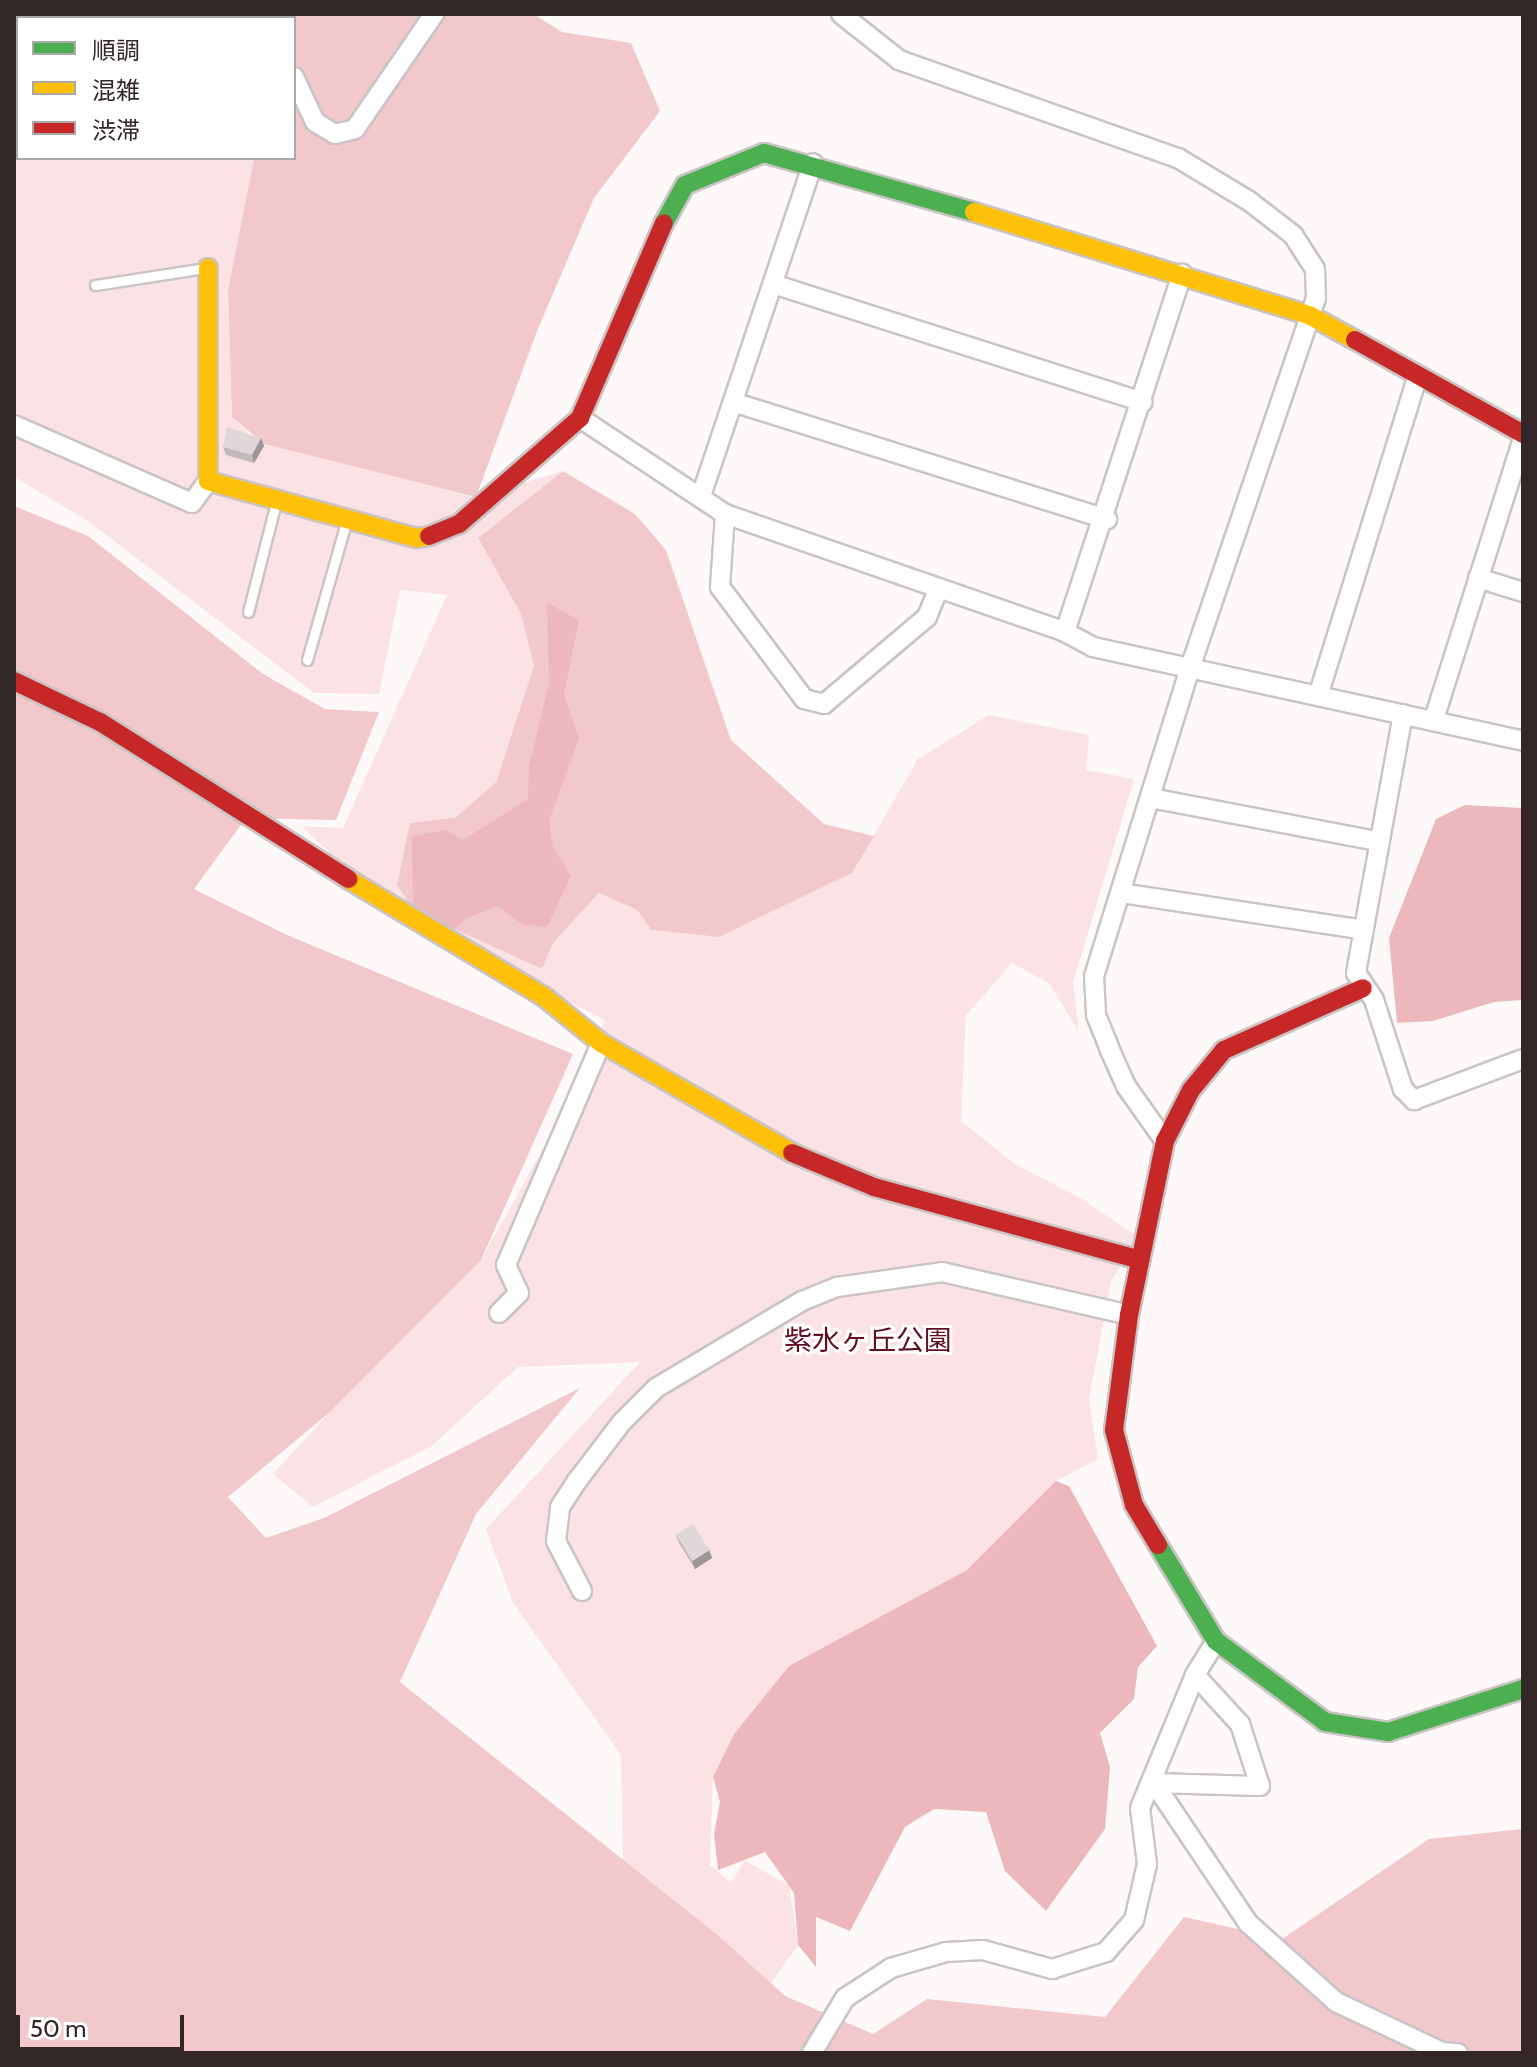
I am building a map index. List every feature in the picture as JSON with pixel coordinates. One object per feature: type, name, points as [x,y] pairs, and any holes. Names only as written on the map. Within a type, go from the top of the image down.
[{"type":"street","points":[[296,81],[315,122],[335,134],[355,129],[434,14]]},
{"type":"street","points":[[841,14],[899,60],[1178,158],[1249,201],[1293,235],[1315,269],[1316,298],[1190,668],[1094,976],[1096,1015],[1126,1086],[1165,1141]]},
{"type":"street","points":[[208,481],[417,538],[444,534],[542,456],[580,418],[651,247],[685,185],[764,153],[813,163],[1309,315],[1523,437],[1434,719]]},
{"type":"street","points":[[701,496],[736,403],[813,163]]},
{"type":"street","points":[[14,425],[192,503],[208,481],[204,392],[208,268]]},
{"type":"street","points":[[1065,632],[1107,519],[1182,274]]},
{"type":"street","points":[[773,284],[1143,402]]},
{"type":"street","points":[[1318,696],[1417,379]]},
{"type":"street","points":[[736,403],[1107,519]]},
{"type":"street","points":[[580,418],[725,514],[1065,632],[1093,647],[1434,719],[1523,741]]},
{"type":"street","points":[[725,514],[720,587],[804,699],[824,704],[927,617],[938,590]]},
{"type":"street","points":[[1478,578],[1523,592]]},
{"type":"street","points":[[14,681],[100,722],[243,816],[543,996],[601,1043],[790,1152],[874,1187],[1140,1260]]},
{"type":"street","points":[[1403,714],[1360,929],[1356,973],[1363,988],[1374,1000],[1403,1089],[1414,1100],[1523,1059]]},
{"type":"street","points":[[1151,798],[1377,841]]},
{"type":"street","points":[[1121,893],[1360,929]]},
{"type":"street","points":[[1363,988],[1224,1050],[1191,1090],[1165,1141],[1129,1315],[1114,1430],[1134,1505],[1216,1641],[1325,1722],[1388,1732],[1523,1689]]},
{"type":"street","points":[[499,1313],[519,1293],[506,1265],[601,1043]]},
{"type":"street","points":[[582,1591],[558,1552],[560,1507],[622,1422],[656,1388],[802,1301],[837,1287],[942,1272],[1129,1315]]},
{"type":"street","points":[[812,2053],[845,1998],[891,1968],[946,1952],[983,1950],[1052,1969],[1106,1952],[1134,1920],[1147,1864],[1140,1808],[1195,1675],[1216,1641]]},
{"type":"street","points":[[1195,1675],[1240,1724],[1260,1786],[1154,1783],[1248,1923],[1336,2002],[1442,2052],[1458,2053]]},
{"type":"lane","points":[[95,285],[208,268]]},
{"type":"lane","points":[[248,612],[277,498]]},
{"type":"lane","points":[[307,660],[347,518]]},
{"type":"green space","name":"紫水ヶ丘公園","points":[[14,14],[52,16],[16,16],[16,160],[254,160],[228,290],[232,417],[257,442],[475,497],[563,471],[478,538],[521,614],[534,666],[496,782],[455,818],[542,969],[553,943],[599,893],[637,910],[651,930],[719,937],[852,873],[918,759],[989,715],[1089,735],[1086,770],[1134,779],[1073,983],[1079,1033],[1050,984],[1012,963],[966,1015],[961,1121],[1016,1165],[1077,1196],[1140,1238],[1111,1281],[1089,1399],[1098,1459],[1056,1481],[967,1570],[789,1667],[734,1734],[713,1777],[710,1865],[731,1883],[745,1860],[789,1886],[798,1945],[771,1983],[623,1860],[621,1755],[513,1603],[486,1529],[640,1362],[518,1367],[433,1445],[313,1507],[273,1474],[419,1315],[481,1260],[549,1138],[605,1020],[388,910],[302,826],[343,828],[447,595],[400,590],[379,694],[314,693],[85,519],[14,477]]},
{"type":"shaded area","points":[[61,14],[533,14],[562,32],[631,43],[660,111],[594,198],[537,331],[476,497],[264,444],[232,417],[228,290],[254,160],[296,160],[296,16]]},
{"type":"shaded area","points":[[563,471],[635,514],[666,550],[731,740],[824,824],[874,836],[852,873],[719,937],[651,930],[637,910],[599,893],[553,943],[542,969],[413,910],[397,885],[410,823],[455,818],[496,782],[534,666],[521,614],[478,538]]},
{"type":"shaded area","points":[[14,506],[88,536],[263,674],[325,709],[379,712],[336,820],[246,818],[194,889],[287,935],[573,1054],[481,1260],[330,1412],[228,1497],[266,1538],[324,1518],[580,1388],[476,1514],[400,1682],[720,1937],[785,1996],[873,2034],[927,1999],[1105,2017],[1184,1917],[1282,1939],[1429,1839],[1523,1829],[1523,2053],[14,2053]]},
{"type":"shaded area","points":[[547,603],[579,620],[564,695],[579,738],[549,821],[553,847],[571,876],[547,927],[523,925],[498,906],[465,919],[453,931],[413,910],[412,836],[446,830],[463,840],[528,799],[529,766],[549,684]]},
{"type":"shaded area","points":[[1465,805],[1523,808],[1523,1000],[1494,1002],[1433,1021],[1397,1023],[1389,938],[1436,819]]},
{"type":"shaded area","points":[[1056,1481],[1069,1486],[1157,1646],[1138,1667],[1134,1699],[1100,1733],[1110,1767],[1105,1829],[1046,1911],[1005,1871],[986,1812],[934,1809],[905,1827],[850,1931],[816,1917],[816,1967],[798,1945],[794,1893],[765,1852],[718,1870],[714,1834],[720,1802],[713,1777],[734,1734],[789,1666],[967,1570]]},
{"type":"building","points":[[227,427],[261,438],[252,455],[223,447]]},
{"type":"building","points":[[693,1524],[709,1550],[692,1561],[676,1535]]},
{"type":"traffic: fast","points":[[664,223],[685,185],[764,153],[974,212]]},
{"type":"traffic: fast","points":[[1158,1545],[1216,1641],[1325,1722],[1388,1732],[1523,1689]]},
{"type":"traffic: slow","points":[[974,212],[1309,315],[1355,340]]},
{"type":"traffic: slow","points":[[208,268],[208,481],[417,538],[429,536]]},
{"type":"traffic: slow","points":[[348,879],[543,996],[601,1043],[792,1153]]},
{"type":"traffic: jam","points":[[429,536],[459,524],[580,418],[664,223]]},
{"type":"traffic: jam","points":[[1355,340],[1523,434]]},
{"type":"traffic: jam","points":[[14,681],[100,722],[348,879]]},
{"type":"traffic: jam","points":[[1158,1545],[1134,1505],[1114,1430],[1129,1315],[1165,1141],[1191,1090],[1224,1050],[1363,988]]},
{"type":"traffic: jam","points":[[792,1153],[874,1187],[1140,1260]]}]
